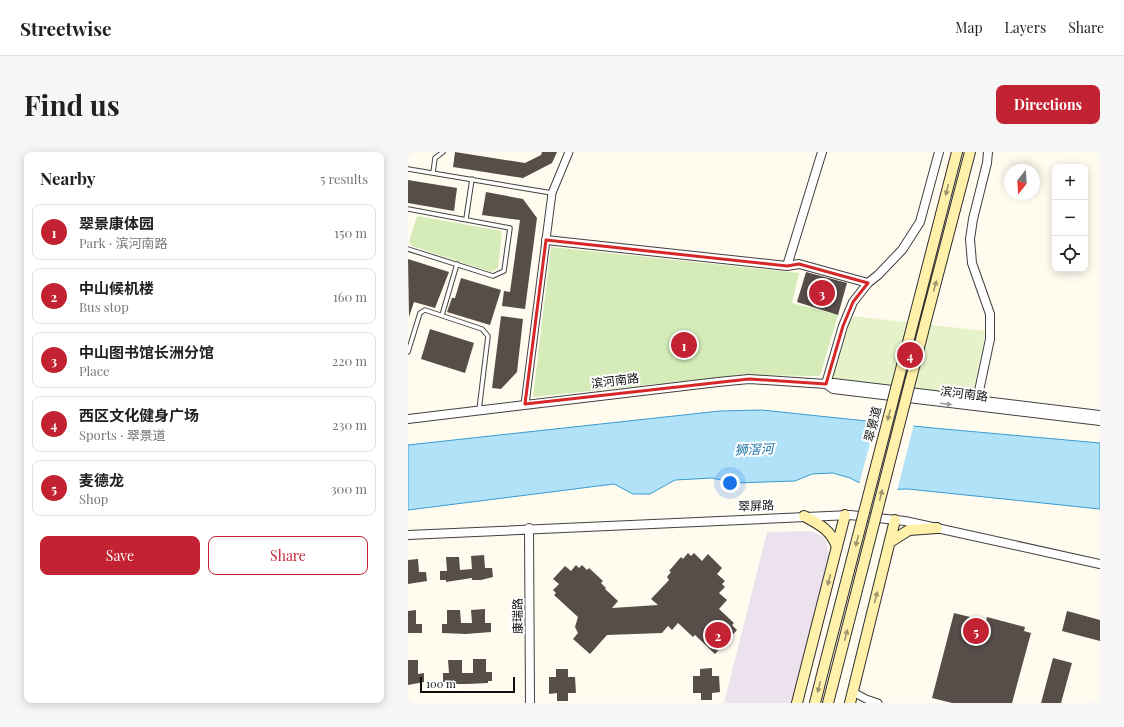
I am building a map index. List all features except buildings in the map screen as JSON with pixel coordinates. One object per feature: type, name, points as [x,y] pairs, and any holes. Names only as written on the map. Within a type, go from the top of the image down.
[{"type":"main road","name":"翠景道","points":[[815,703],[957,152]]},
{"type":"main road","points":[[828,703],[970,152]]},
{"type":"main road","points":[[797,703],[845,515]]},
{"type":"main road","points":[[804,516],[824,527],[832,536],[837,547]]},
{"type":"main road","points":[[850,703],[895,520]]},
{"type":"main road","points":[[890,542],[909,530],[937,528]]},
{"type":"street","points":[[525,404],[552,193],[569,152]]},
{"type":"street","points":[[787,266],[822,152]]},
{"type":"street","points":[[826,384],[843,326],[853,302],[868,284],[902,250],[920,222],[939,152]]},
{"type":"street","points":[[976,404],[990,339],[990,314],[972,263],[970,239],[973,219],[987,163],[988,152]]},
{"type":"street","points":[[546,240],[787,266],[799,264],[868,284]]},
{"type":"street","name":"滨河南路","points":[[408,419],[525,404],[741,380],[826,384],[833,389],[1100,415]]},
{"type":"street","name":"滨河南路","points":[[976,404],[1100,421]]},
{"type":"street","name":"翠屏路","points":[[408,535],[529,528],[845,515],[895,520],[937,528],[1100,564]]},
{"type":"street","name":"康瑞路","points":[[529,528],[530,703]]},
{"type":"street","points":[[853,692],[878,703]]},
{"type":"lane","points":[[433,173],[435,158],[443,152]]},
{"type":"lane","points":[[408,169],[552,193]]},
{"type":"lane","points":[[466,219],[472,179]]},
{"type":"lane","points":[[408,209],[510,228],[504,271],[493,276],[408,249]]},
{"type":"lane","points":[[442,315],[458,264]]},
{"type":"lane","points":[[408,352],[420,313],[425,310],[482,329],[488,336],[479,410]]},
{"type":"highlighted area","points":[[546,240],[787,266],[799,264],[868,283],[853,302],[843,326],[826,384],[749,379],[525,404]]},
{"type":"shaded area","points":[[810,531],[822,536],[826,541],[829,554],[792,703],[724,703],[767,532]]},
{"type":"green space","points":[[417,216],[502,231],[498,268],[491,272],[412,246],[409,242]]},
{"type":"green space","points":[[551,247],[799,273],[792,303],[838,315],[820,376],[743,375],[533,397]]},
{"type":"green space","points":[[852,316],[986,331],[972,397],[831,379]]},
{"type":"water","name":"狮滘河","points":[[762,410],[933,428],[1100,443],[1100,509],[908,489],[873,490],[850,478],[833,473],[812,474],[795,481],[735,483],[712,478],[675,480],[650,494],[633,494],[614,484],[408,510],[408,445],[720,411]]},
{"type":"pier","points":[[876,420],[914,424],[897,491],[873,492],[859,485]]},
{"type":"place","name":"中山图书馆长洲分馆","points":[[822,293]]},
{"type":"place","name":"翠景康体园","points":[[684,345]]},
{"type":"place","name":"西区文化健身广场","points":[[910,355]]},
{"type":"place","name":"麦德龙","points":[[976,631]]},
{"type":"place","name":"中山候机楼","points":[[718,635]]}]
